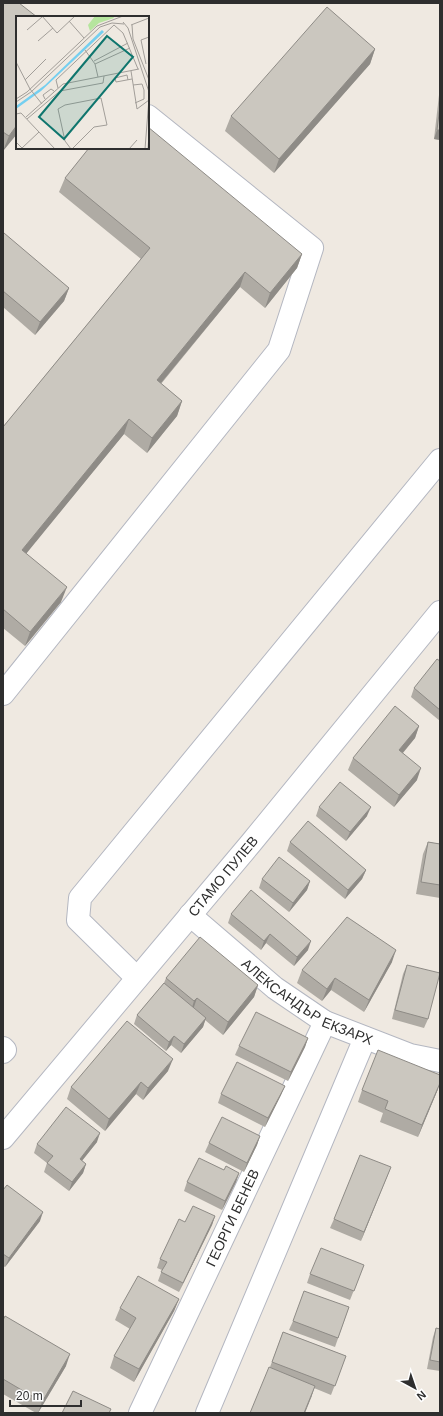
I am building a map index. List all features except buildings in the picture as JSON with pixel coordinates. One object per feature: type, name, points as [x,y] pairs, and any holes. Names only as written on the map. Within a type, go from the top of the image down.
[{"type":"street","points":[[3,694],[279,350],[312,248],[149,117]]},
{"type":"street","points":[[137,978],[78,920],[80,898],[440,460]]},
{"type":"street","name":"СТАМО ПУЛЕВ","points":[[3,1138],[190,915],[440,612]]},
{"type":"street","name":"АЛЕКСАНДЪР ЕКЗАРХ","points":[[190,915],[275,988],[325,1022],[410,1055],[440,1061]]},
{"type":"street","name":"ГЕОРГИ БЕНЕВ","points":[[140,1413],[325,1022]]},
{"type":"street","points":[[207,1413],[365,1038]]},
{"type":"street","points":[[3,1048],[5,1050],[3,1052]]}]
